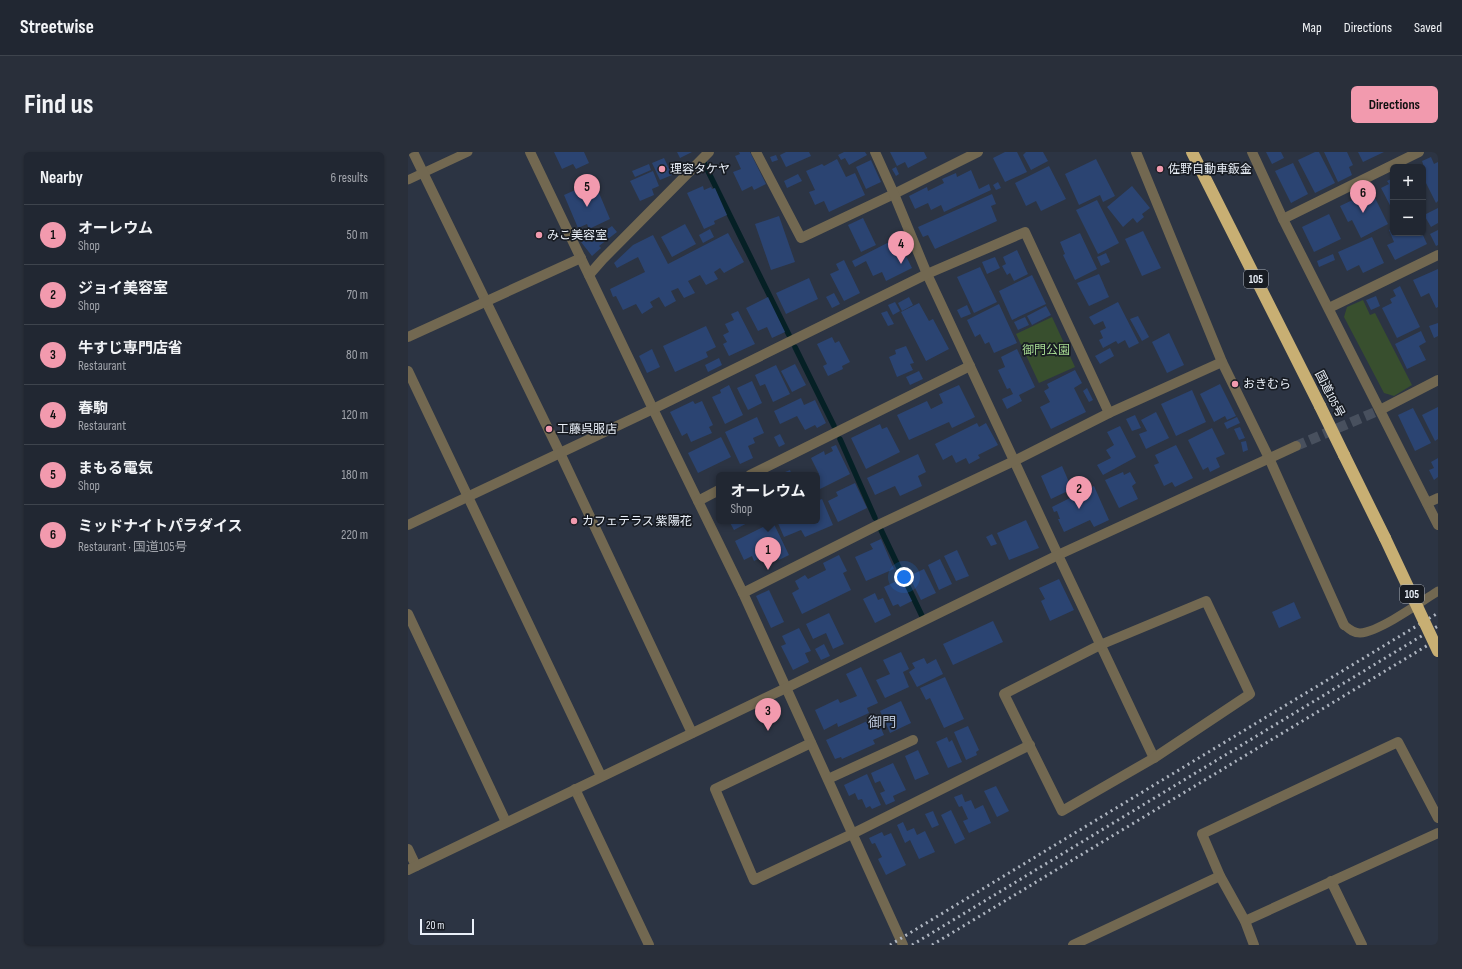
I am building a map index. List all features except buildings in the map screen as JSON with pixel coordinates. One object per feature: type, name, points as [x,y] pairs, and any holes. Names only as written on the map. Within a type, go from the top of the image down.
[{"type":"highway","name":"国道105号","points":[[1192,152],[1320,406],[1385,538],[1438,651]]},
{"type":"street","points":[[413,152],[560,453],[692,733]]},
{"type":"street","points":[[530,152],[743,593],[903,945]]},
{"type":"street","points":[[589,275],[709,152]]},
{"type":"street","points":[[756,152],[801,238],[978,152]]},
{"type":"street","points":[[875,152],[970,366],[1154,758]]},
{"type":"street","points":[[1136,152],[1222,362],[1269,458],[1344,625]]},
{"type":"street","points":[[1252,152],[1283,219],[1438,525]]},
{"type":"street","points":[[1283,219],[1419,152]]},
{"type":"street","points":[[408,525],[653,409],[928,274],[1025,232],[1108,413]]},
{"type":"street","points":[[1329,308],[1438,255]]},
{"type":"street","points":[[408,337],[581,258]]},
{"type":"street","points":[[743,593],[878,525],[1014,461],[1108,413],[1222,362]]},
{"type":"street","points":[[756,472],[970,366]]},
{"type":"street","points":[[408,371],[601,776]]},
{"type":"street","points":[[1380,410],[1438,380]]},
{"type":"street","points":[[408,849],[412,868],[1058,555],[1296,446]]},
{"type":"street","points":[[698,501],[716,492]]},
{"type":"street","points":[[1427,503],[1438,498]]},
{"type":"street","points":[[1206,600],[1250,694],[1154,758],[1062,811],[1030,745],[1004,694],[1100,645],[1206,600]]},
{"type":"street","points":[[408,614],[506,822]]},
{"type":"street","points":[[828,779],[913,740]]},
{"type":"street","points":[[1254,945],[1245,921],[1220,876],[1202,834],[1398,742],[1438,818]]},
{"type":"street","points":[[811,743],[715,790],[754,880],[852,834],[1030,745]]},
{"type":"street","points":[[575,789],[648,945]]},
{"type":"street","points":[[1245,921],[1438,833]]},
{"type":"street","points":[[1073,945],[1220,876]]},
{"type":"street","points":[[1331,881],[1362,945]]},
{"type":"lane","points":[[408,180],[468,152]]},
{"type":"lane","points":[[1344,625],[1351,631],[1361,633],[1382,626],[1438,591]]},
{"type":"green space","points":[[1363,300],[1370,315],[1375,313],[1412,385],[1394,396],[1384,393],[1344,317],[1347,307]]},
{"type":"green space","name":"御門公園","points":[[1052,317],[1075,367],[1039,383],[1016,334]]},
{"type":"waterway","points":[[702,159],[789,335]]},
{"type":"waterway","points":[[795,347],[834,426]]},
{"type":"waterway","points":[[840,439],[875,518]]},
{"type":"waterway","points":[[881,530],[922,616]]},
{"type":"tunnel","points":[[1296,446],[1380,410]]},
{"type":"railway","points":[[890,945],[1438,613]]},
{"type":"railway","points":[[912,945],[1438,626]]},
{"type":"railway","points":[[932,945],[1438,639]]},
{"type":"place","name":"理容タケヤ","points":[[662,169]]},
{"type":"place","name":"佐野自動車鈑金","points":[[1160,169]]},
{"type":"place","name":"まもる電気","points":[[587,207]]},
{"type":"place","name":"ミッドナイトパラダイス","points":[[1363,213]]},
{"type":"place","name":"みこ美容室","points":[[539,235]]},
{"type":"place","name":"春駒","points":[[901,264]]},
{"type":"place","name":"おきむら","points":[[1235,384]]},
{"type":"place","name":"工藤呉服店","points":[[549,429]]},
{"type":"place","name":"ジョイ美容室","points":[[1079,509]]},
{"type":"place","name":"カフェテラス 紫陽花","points":[[574,521]]},
{"type":"place","name":"オーレウム","points":[[768,570]]},
{"type":"place","name":"牛すじ専門店省","points":[[768,731]]},
{"type":"district","name":"御門","points":[[882,722]]}]
